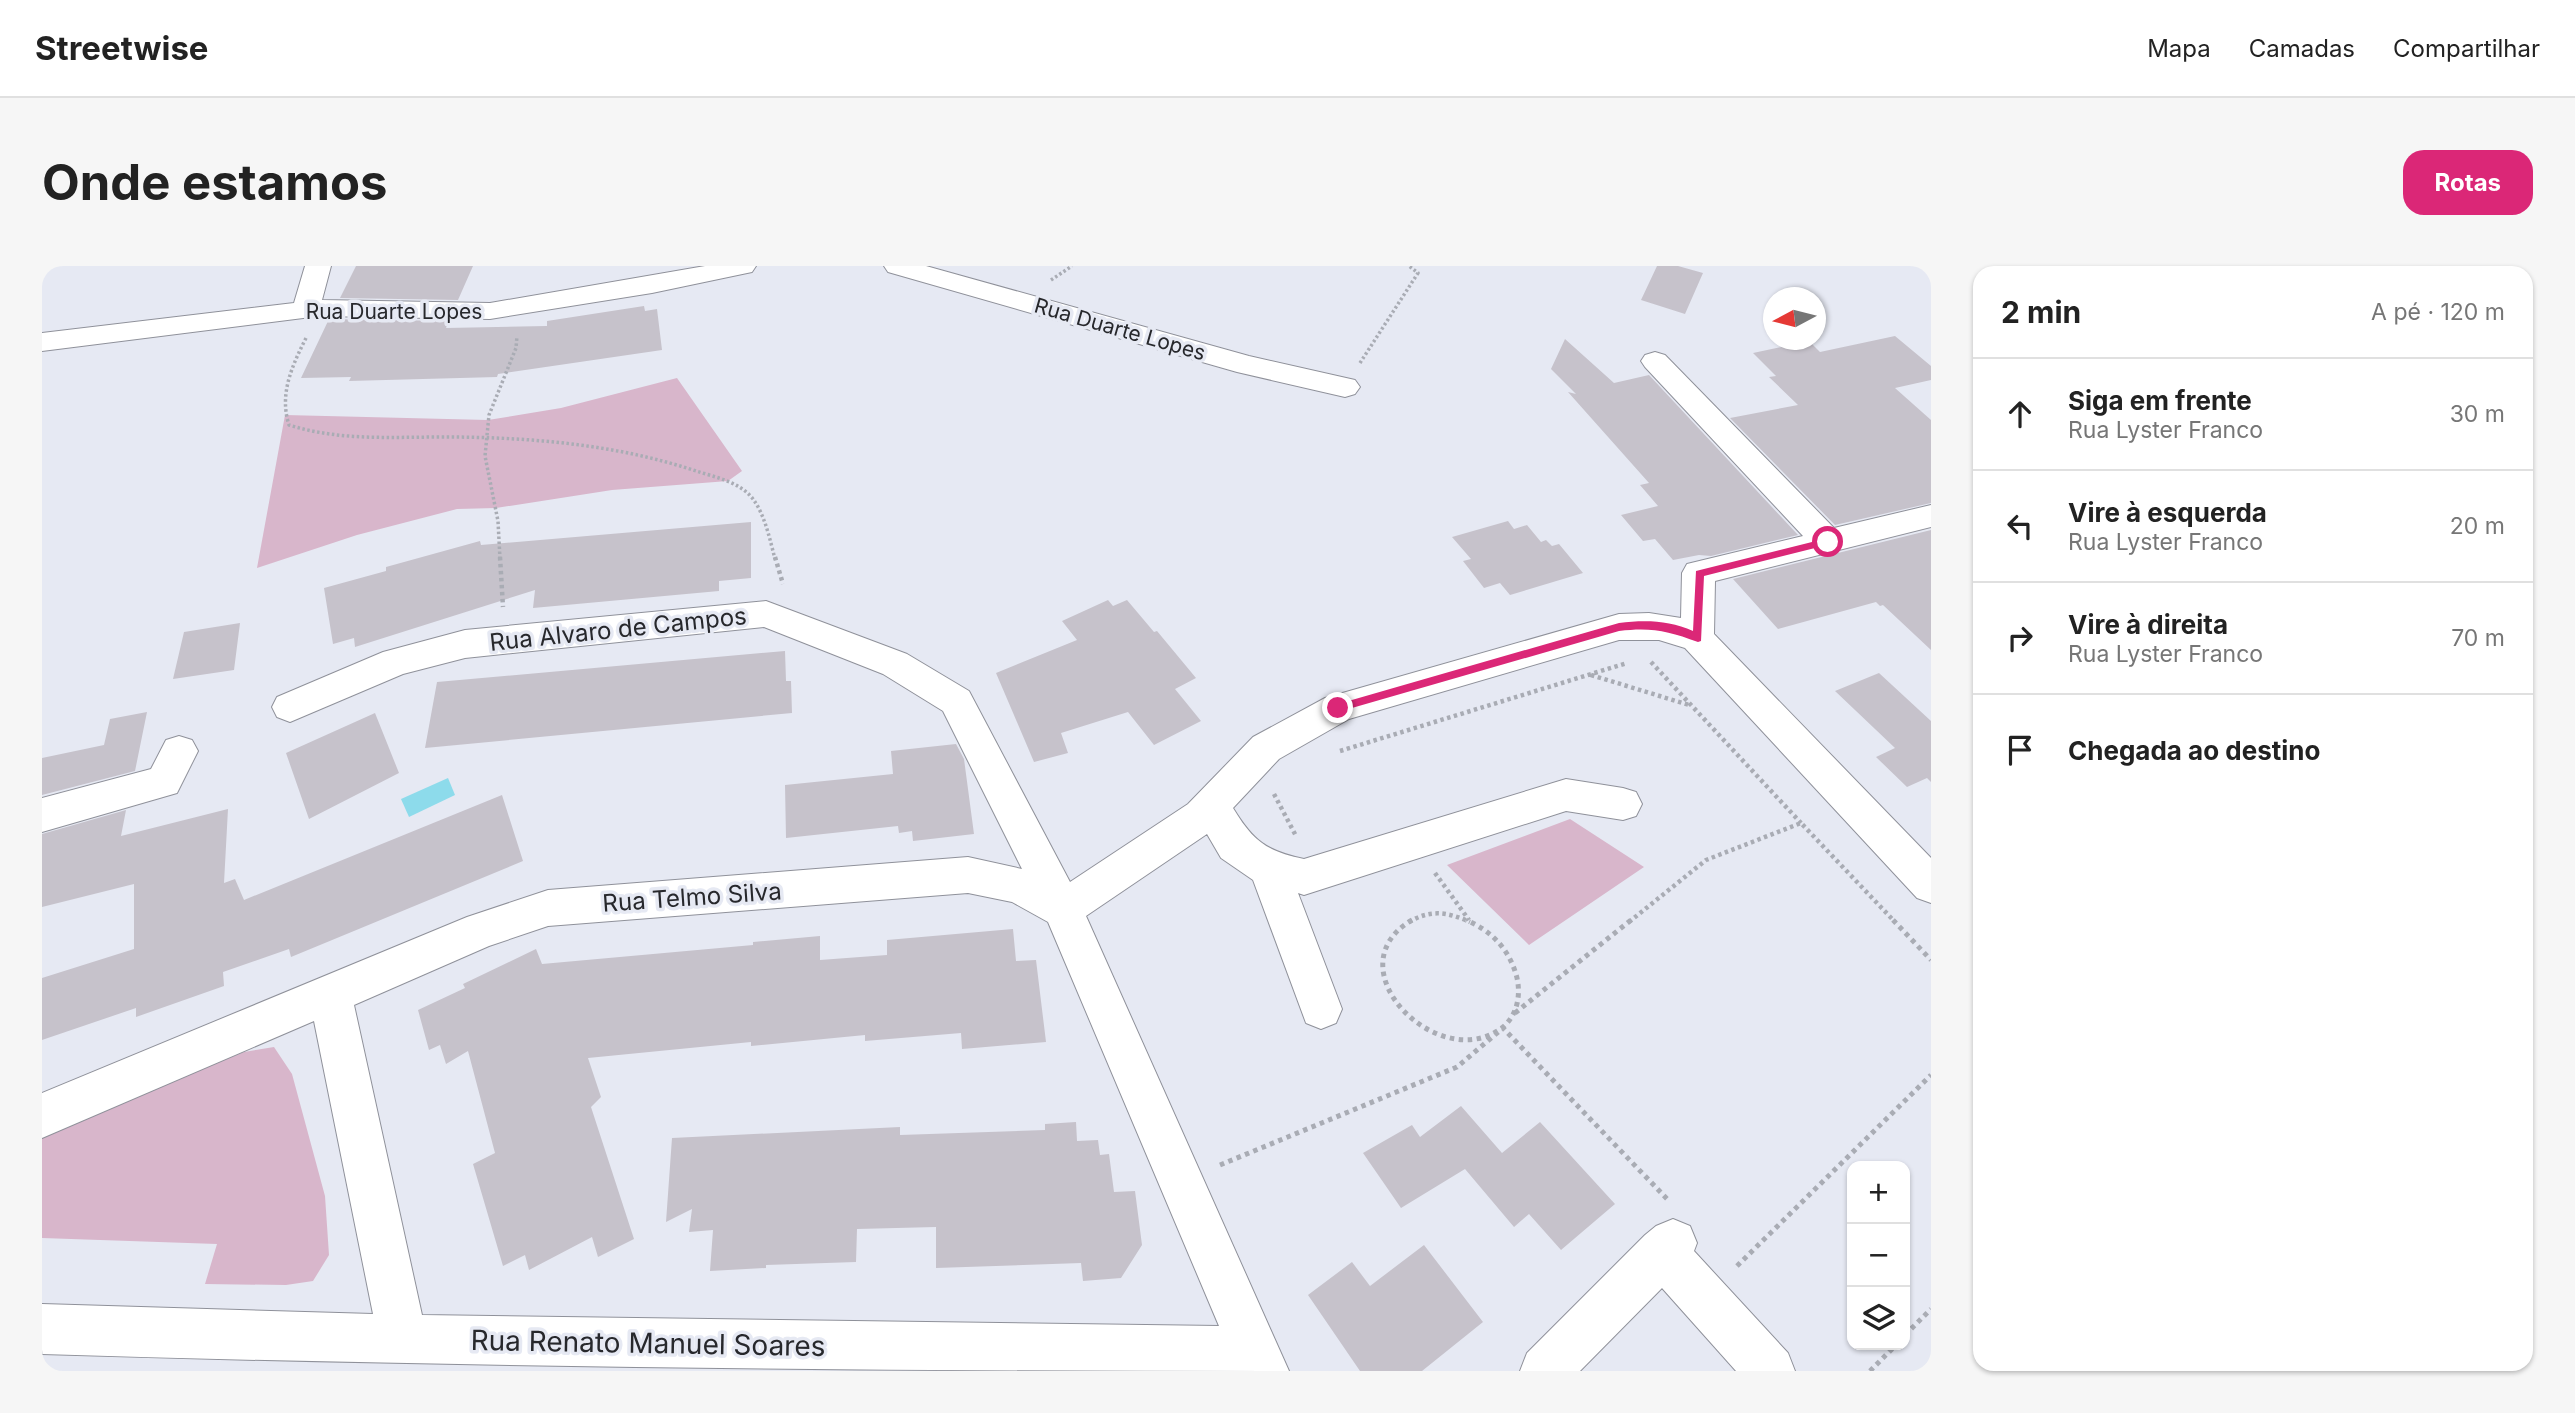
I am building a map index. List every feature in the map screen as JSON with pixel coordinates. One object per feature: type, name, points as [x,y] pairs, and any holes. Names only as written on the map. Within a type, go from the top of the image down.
[{"type":"street","points":[[313,309],[318,266]]},
{"type":"street","name":"Rua Duarte Lopes","points":[[42,342],[313,309],[490,311],[652,285],[743,266]]},
{"type":"street","name":"Rua Duarte Lopes","points":[[897,266],[1247,365],[1345,387]]},
{"type":"street","points":[[1655,361],[1828,542]]},
{"type":"street","points":[[1698,638],[1699,573],[1931,516]]},
{"type":"street","name":"Rua Alvaro de Campos","points":[[290,707],[395,663],[465,644],[766,614],[895,664],[956,701],[1063,909],[1259,1361]]},
{"type":"street","points":[[1063,909],[1202,817],[1266,748],[1338,708],[1619,627],[1645,624],[1678,629],[1698,638],[1931,885]]},
{"type":"street","points":[[42,815],[164,782],[179,751]]},
{"type":"street","points":[[1212,807],[1236,846],[1269,869],[1304,877],[1566,795],[1623,804]]},
{"type":"street","points":[[1269,869],[1321,1009]]},
{"type":"street","name":"Rua Telmo Silva","points":[[42,1116],[481,930],[548,908],[968,875],[1019,886],[1063,909]]},
{"type":"street","points":[[330,994],[402,1340]]},
{"type":"street","points":[[1545,1371],[1670,1233],[1704,1298],[1770,1371]]},
{"type":"street","name":"Rua Renato Manuel Soares","points":[[42,1329],[1259,1361]]},
{"type":"path","points":[[1345,387],[1418,273],[1409,266]]},
{"type":"path","points":[[499,641],[503,612],[498,521],[485,456],[486,438],[489,415],[516,348],[520,307]]},
{"type":"path","points":[[313,309],[291,369],[283,411],[289,425],[309,433],[352,438],[486,438],[602,446],[654,457],[728,481],[753,499],[798,625]]},
{"type":"path","points":[[1619,627],[1931,960]]},
{"type":"path","points":[[1329,754],[1647,657]]},
{"type":"path","points":[[1590,674],[1692,705]]},
{"type":"path","points":[[1269,786],[1299,841]]},
{"type":"path","points":[[1180,1182],[1457,1067],[1503,1028],[1515,1013],[1706,860],[1801,823]]},
{"type":"path","points":[[1414,843],[1469,921]]},
{"type":"path","points":[[1503,1028],[1486,1038],[1464,1041],[1442,1037],[1420,1027],[1402,1012],[1388,992],[1381,972],[1382,951],[1390,933],[1405,920],[1424,913],[1446,914],[1469,921],[1490,934],[1506,952],[1517,973],[1520,995],[1515,1013]]},
{"type":"path","points":[[1503,1028],[1670,1233]]},
{"type":"path","points":[[1704,1298],[1931,1075]]},
{"type":"path","points":[[1910,1330],[1931,1309]]},
{"type":"path","points":[[1870,1371],[1891,1350]]},
{"type":"shaded area","points":[[677,378],[742,471],[728,481],[612,490],[496,508],[457,509],[357,535],[257,568],[285,415],[488,420],[561,408]]},
{"type":"shaded area","points":[[1570,819],[1644,867],[1529,945],[1447,865]]},
{"type":"shaded area","points":[[274,1047],[292,1074],[325,1196],[329,1255],[313,1281],[286,1285],[205,1284],[217,1244],[42,1238],[42,1132],[244,1052]]},
{"type":"water","points":[[448,778],[455,795],[409,817],[401,799]]},
{"type":"building","points":[[356,266],[473,266],[458,300],[340,298]]},
{"type":"building","points":[[1657,266],[1678,266],[1703,273],[1685,314],[1641,300]]},
{"type":"building","points":[[644,306],[645,311],[657,309],[662,350],[498,374],[497,377],[349,381],[351,377],[301,378],[329,319],[449,321],[446,328],[547,326],[547,321]]},
{"type":"building","points":[[1895,336],[1931,366],[1931,380],[1895,388],[1931,420],[1931,503],[1835,525],[1730,418],[1798,405],[1769,377],[1776,376],[1753,353],[1767,350],[1820,352]]},
{"type":"building","points":[[1565,339],[1614,383],[1649,375],[1798,535],[1711,556],[1699,555],[1673,560],[1655,539],[1643,541],[1621,515],[1658,506],[1640,485],[1649,483],[1568,392],[1576,394],[1551,369]]},
{"type":"building","points":[[1508,521],[1514,529],[1527,525],[1541,542],[1546,540],[1552,546],[1559,544],[1583,573],[1510,595],[1500,583],[1484,588],[1463,561],[1471,559],[1452,537]]},
{"type":"building","points":[[751,522],[751,578],[719,581],[719,591],[533,608],[535,590],[355,647],[354,638],[333,644],[324,588],[386,571],[386,567],[480,541],[481,545]]},
{"type":"building","points":[[1931,530],[1931,650],[1883,605],[1880,606],[1876,602],[1778,629],[1733,579]]},
{"type":"building","points":[[1108,600],[1113,606],[1127,600],[1196,678],[1175,689],[1201,721],[1154,745],[1128,712],[1061,733],[1068,753],[1034,762],[996,673],[1077,640],[1062,621]]},
{"type":"building","points":[[240,623],[234,670],[173,679],[184,632]]},
{"type":"building","points":[[785,651],[786,681],[791,681],[792,713],[425,748],[437,682]]},
{"type":"building","points":[[1879,673],[1931,721],[1931,782],[1927,778],[1907,787],[1876,757],[1895,748],[1835,691]]},
{"type":"building","points":[[147,712],[135,771],[42,795],[42,758],[104,745],[110,719]]},
{"type":"building","points":[[375,713],[399,773],[309,819],[286,753]]},
{"type":"building","points":[[956,744],[964,759],[974,834],[913,841],[912,831],[899,833],[898,826],[786,838],[785,785],[893,774],[891,751]]},
{"type":"building","points":[[502,795],[523,861],[291,957],[289,949],[223,972],[224,986],[136,1017],[136,1008],[42,1040],[42,978],[134,949],[134,884],[42,907],[42,834],[126,810],[121,836],[228,809],[224,883],[235,879],[244,900]]},
{"type":"building","points":[[1013,929],[1016,961],[1036,960],[1046,1042],[962,1049],[961,1033],[865,1041],[865,1035],[751,1046],[751,1042],[588,1058],[601,1097],[591,1107],[634,1239],[598,1257],[592,1237],[529,1270],[525,1255],[503,1266],[473,1164],[495,1153],[468,1051],[446,1064],[440,1045],[429,1050],[418,1010],[465,988],[463,984],[536,949],[542,964],[753,945],[753,942],[820,936],[820,960],[887,955],[887,940]]},
{"type":"building","points":[[1461,1106],[1502,1153],[1540,1122],[1615,1204],[1561,1250],[1529,1214],[1514,1227],[1465,1169],[1401,1208],[1363,1153],[1412,1125],[1420,1137]]},
{"type":"building","points":[[1076,1122],[1077,1141],[1098,1140],[1100,1155],[1109,1154],[1114,1192],[1135,1191],[1142,1245],[1121,1278],[1083,1281],[1081,1263],[936,1268],[936,1227],[857,1229],[856,1262],[766,1265],[766,1268],[710,1271],[713,1230],[689,1232],[692,1209],[666,1222],[672,1138],[900,1127],[900,1135],[1045,1130],[1045,1124]]},
{"type":"building","points":[[1424,1245],[1483,1322],[1422,1371],[1360,1371],[1308,1295],[1352,1262],[1370,1286]]},
{"type":"route","points":[[1338,708],[1619,627],[1645,624],[1678,629],[1698,638],[1699,573],[1828,542]]}]
